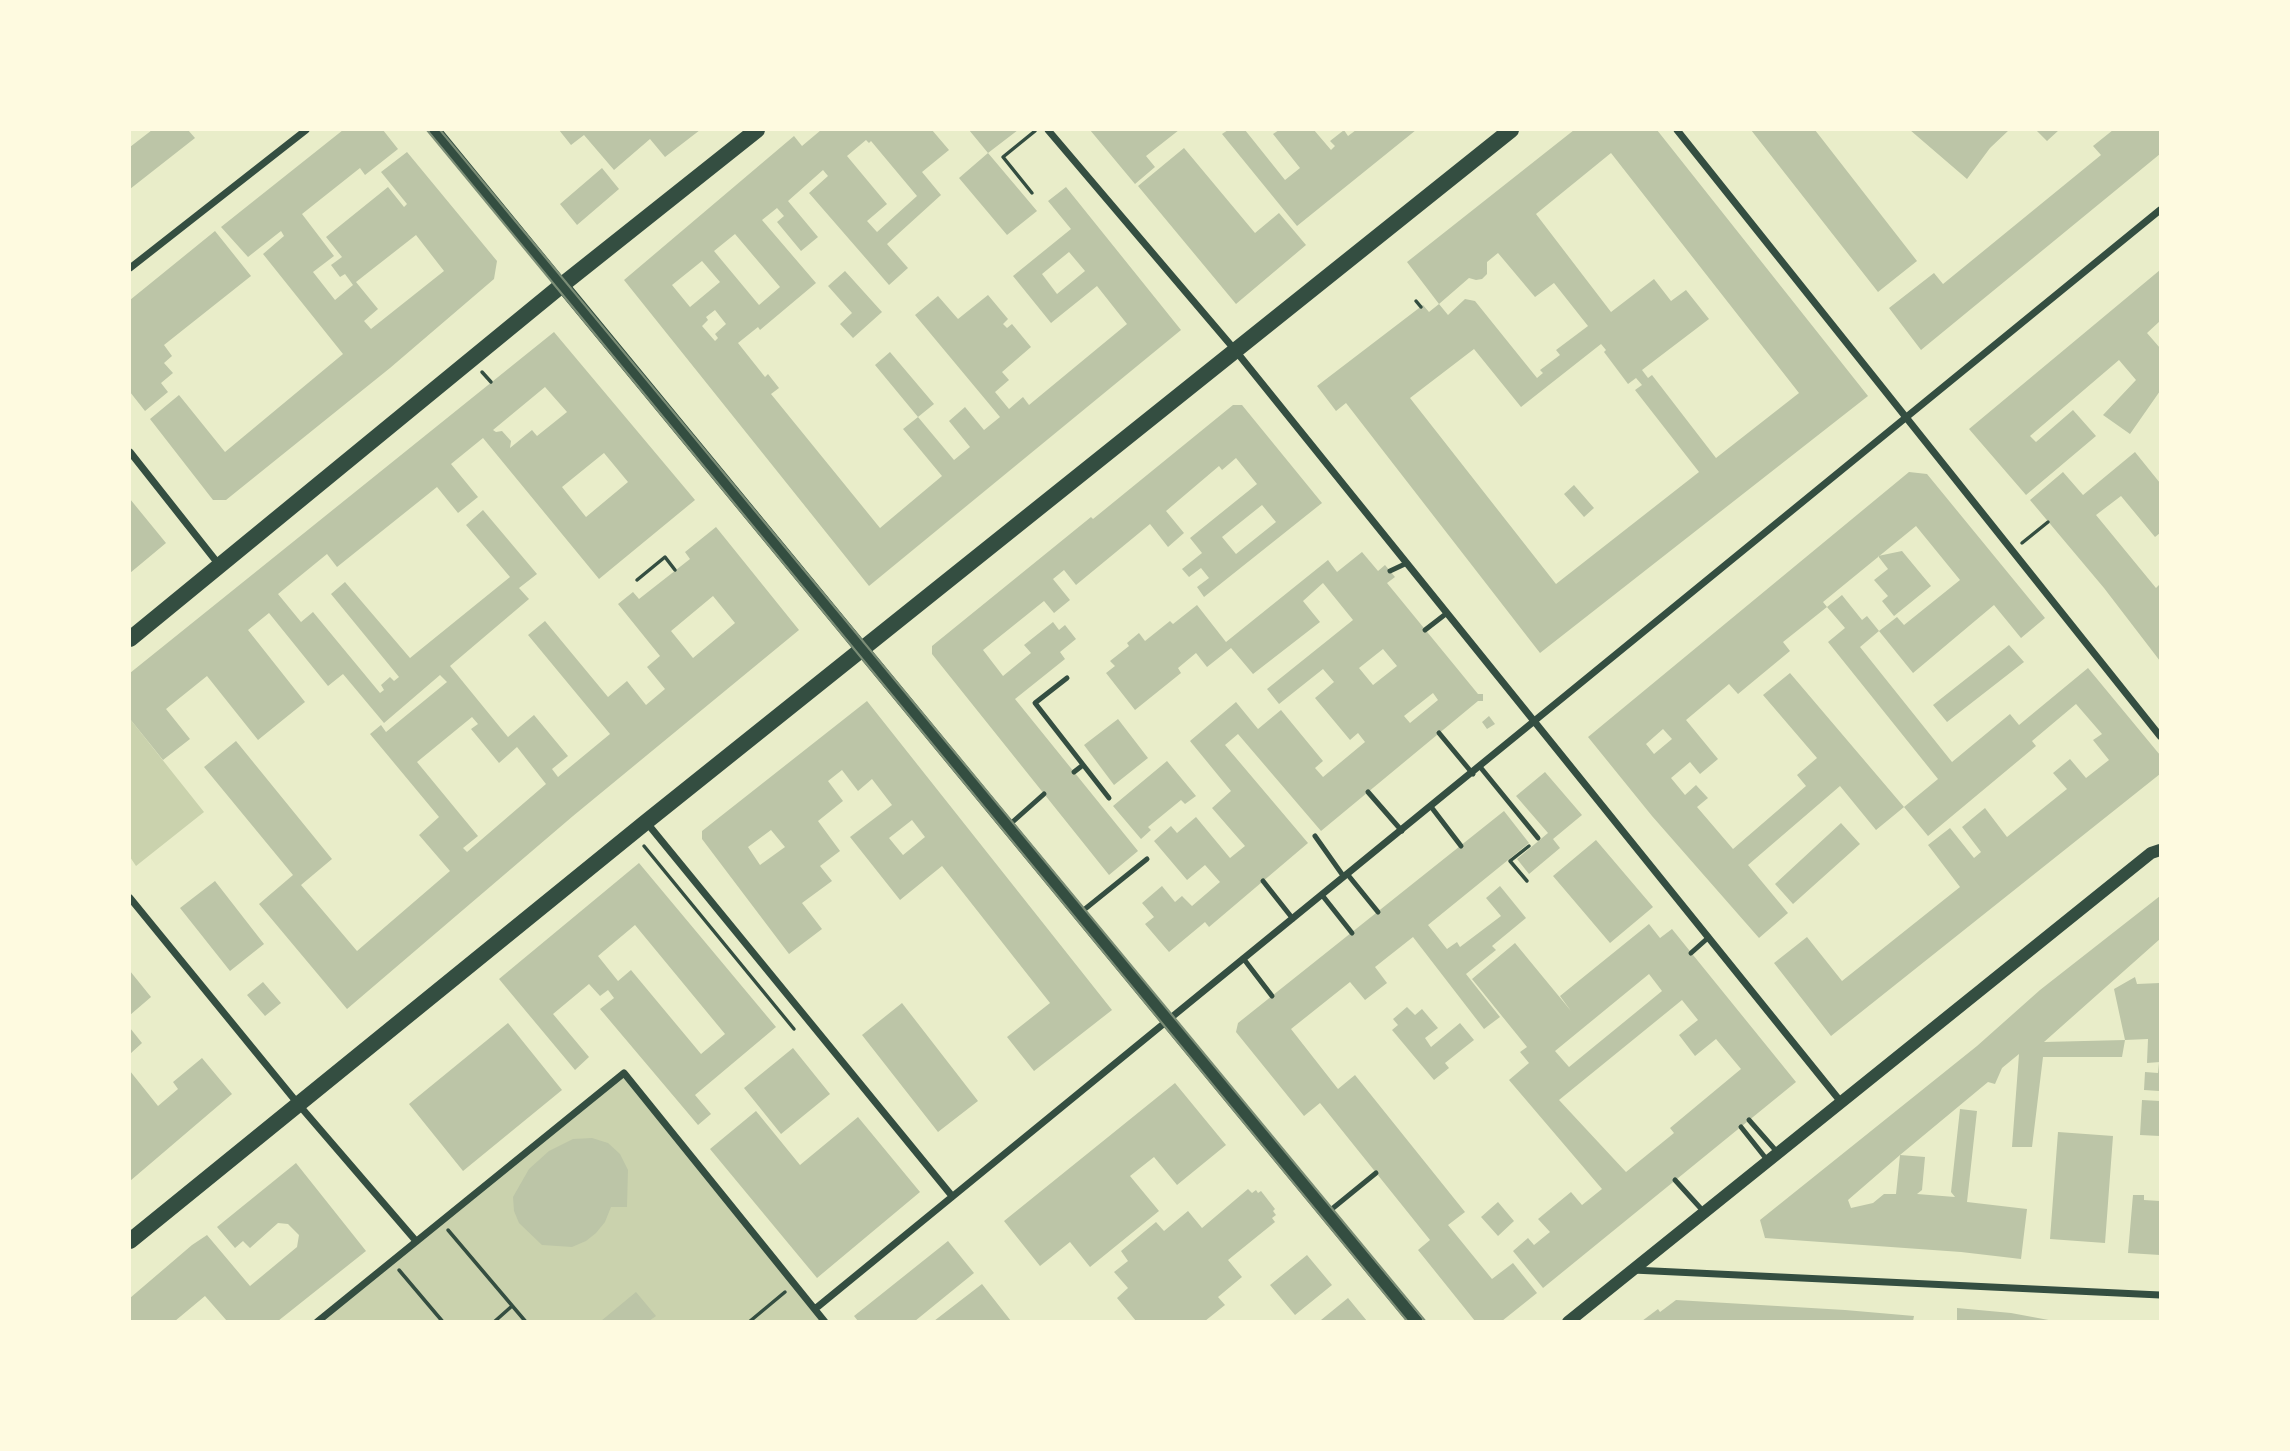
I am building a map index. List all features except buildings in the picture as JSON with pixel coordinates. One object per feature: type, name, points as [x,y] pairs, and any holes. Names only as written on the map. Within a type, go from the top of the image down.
[{"type":"main road","points":[[130,639],[562,285],[757,130]]},
{"type":"main road","points":[[130,1241],[646,822],[1511,130]]},
{"type":"main road","points":[[562,285],[1416,1321]]},
{"type":"street","points":[[130,268],[306,130]]},
{"type":"street","points":[[435,130],[562,285]]},
{"type":"street","points":[[1048,130],[1235,350],[1841,1102]]},
{"type":"street","points":[[1677,130],[2161,736]]},
{"type":"street","points":[[815,1309],[1243,958],[1474,774],[2161,210]]},
{"type":"street","points":[[130,452],[220,566]]},
{"type":"street","points":[[646,822],[952,1196]]},
{"type":"street","points":[[1568,1321],[2156,852]]},
{"type":"street","points":[[130,898],[299,1105],[416,1241]]},
{"type":"street","points":[[317,1321],[624,1073],[825,1321]]},
{"type":"street","points":[[1633,1269],[2161,1295]]},
{"type":"lane","points":[[1390,571],[1407,563]]},
{"type":"lane","points":[[1425,630],[1447,613]]},
{"type":"lane","points":[[1067,678],[1035,703],[1109,798]]},
{"type":"lane","points":[[1439,733],[1474,774]]},
{"type":"lane","points":[[1074,772],[1083,765]]},
{"type":"lane","points":[[1480,768],[1538,838]]},
{"type":"lane","points":[[1368,792],[1402,831]]},
{"type":"lane","points":[[1008,826],[1044,794]]},
{"type":"lane","points":[[1432,808],[1461,846]]},
{"type":"lane","points":[[1315,836],[1378,912]]},
{"type":"lane","points":[[1080,914],[1147,859]]},
{"type":"lane","points":[[1263,881],[1293,919]]},
{"type":"lane","points":[[1322,895],[1352,933]]},
{"type":"lane","points":[[1691,953],[1709,937]]},
{"type":"lane","points":[[1243,958],[1272,996]]},
{"type":"lane","points":[[1749,1120],[1773,1157]]},
{"type":"lane","points":[[1741,1126],[1773,1157]]},
{"type":"lane","points":[[1327,1213],[1376,1173]]},
{"type":"lane","points":[[1675,1180],[1704,1212]]},
{"type":"path","points":[[1032,193],[1003,157],[1037,130]]},
{"type":"path","points":[[1416,301],[1421,307]]},
{"type":"path","points":[[482,372],[491,382]]},
{"type":"path","points":[[2012,551],[2048,522]]},
{"type":"path","points":[[637,580],[665,557],[675,570]]},
{"type":"path","points":[[1527,881],[1510,861],[1538,838]]},
{"type":"path","points":[[644,846],[794,1029]]},
{"type":"path","points":[[440,1222],[526,1321]]},
{"type":"path","points":[[392,1261],[443,1321]]},
{"type":"path","points":[[749,1321],[795,1284]]},
{"type":"path","points":[[494,1321],[512,1306]]},
{"type":"green space","points":[[130,719],[204,812],[136,866],[130,857]]},
{"type":"green space","points":[[624,1073],[825,1322],[317,1322]]},
{"type":"tram line","points":[[427,130],[1408,1322]]},
{"type":"tram line","points":[[440,130],[1426,1322]]}]
